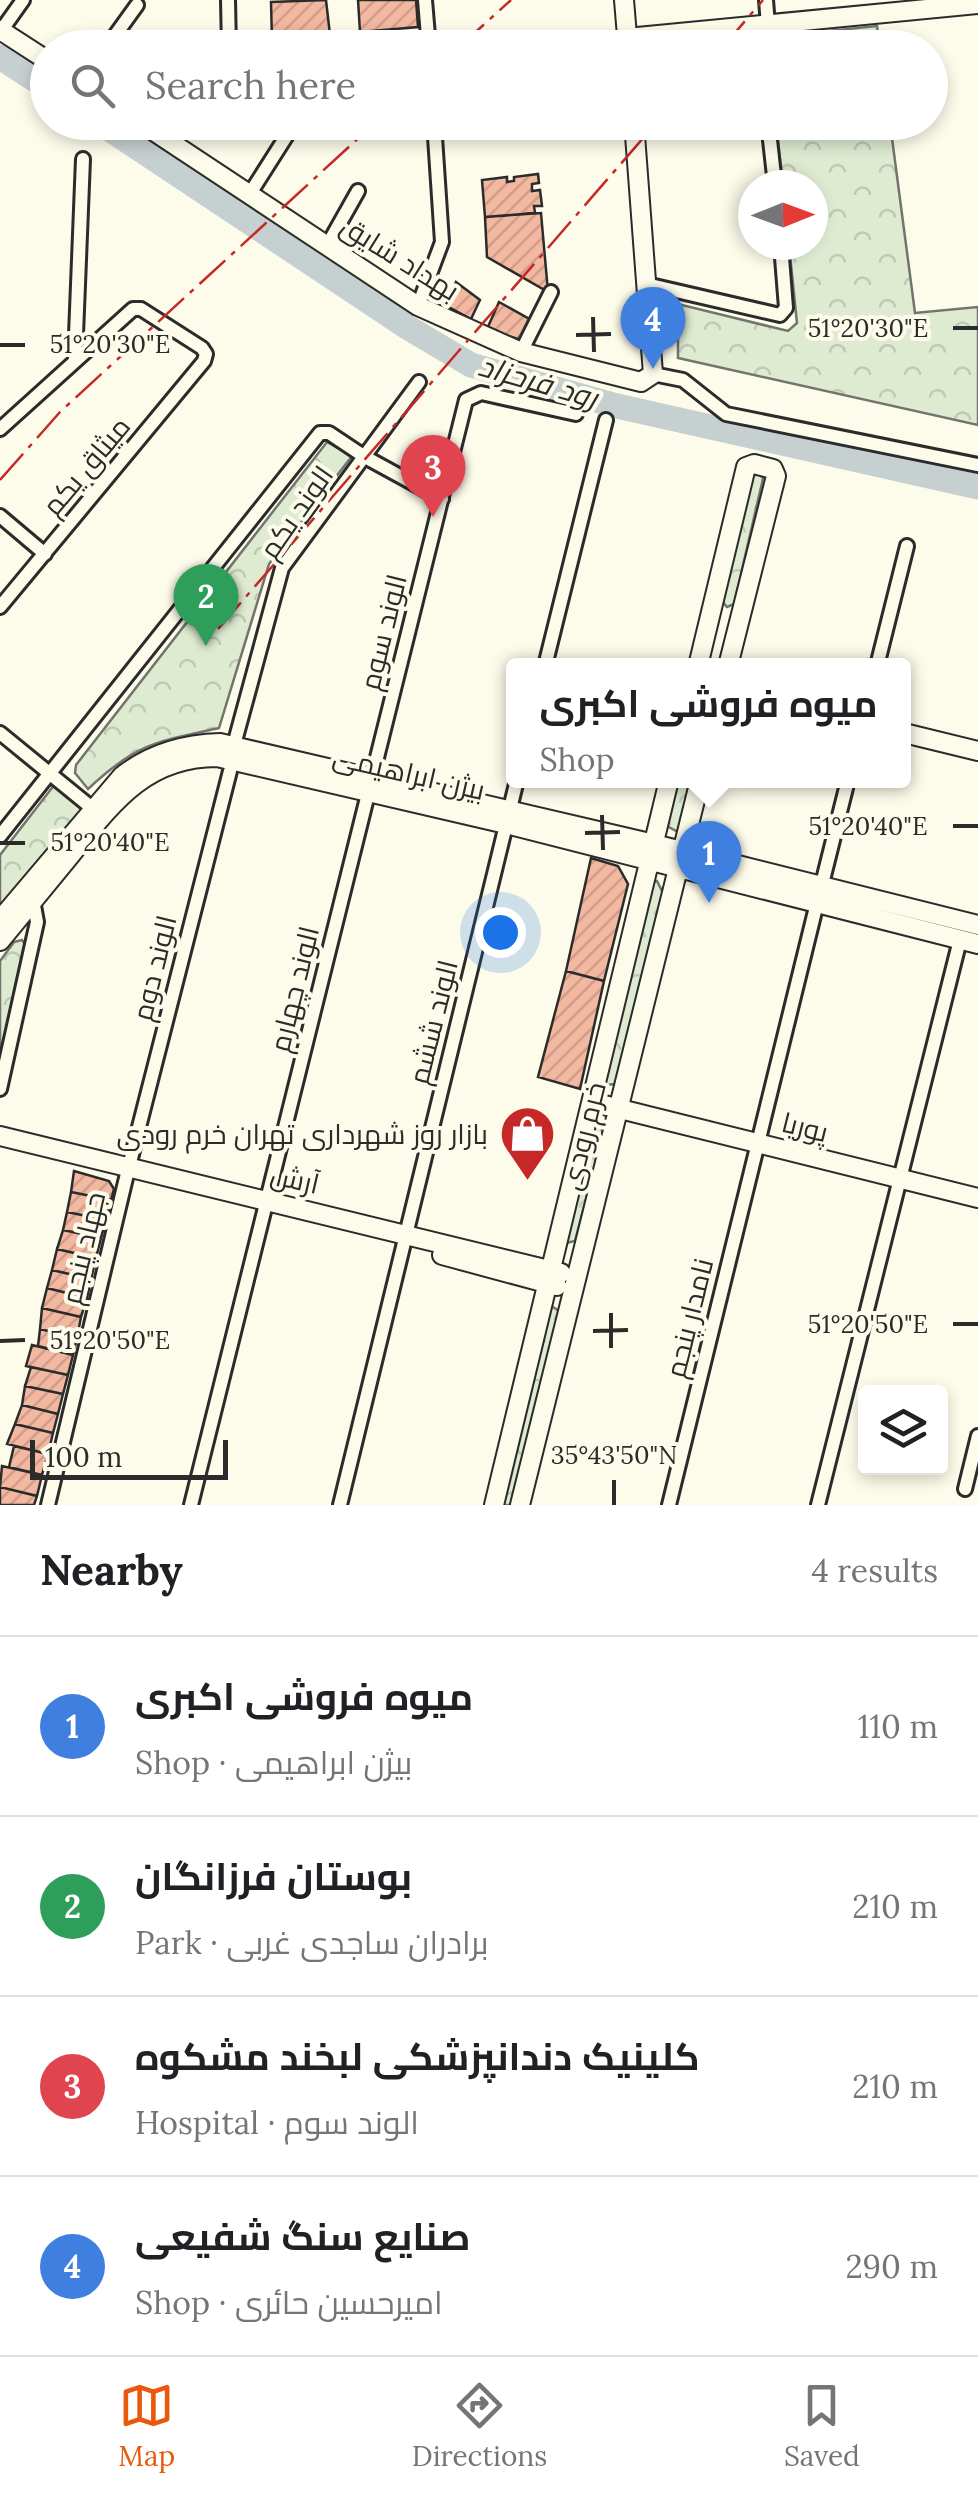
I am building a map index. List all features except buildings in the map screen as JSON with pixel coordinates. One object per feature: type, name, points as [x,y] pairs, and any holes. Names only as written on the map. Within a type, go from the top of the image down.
[{"type":"street","points":[[23,0],[1,30],[30,50]]},
{"type":"street","points":[[228,0],[229,30]]},
{"type":"street","points":[[425,0],[427,30]]},
{"type":"street","points":[[624,0],[627,30]]},
{"type":"street","points":[[762,30],[766,0]]},
{"type":"street","points":[[726,30],[911,5],[978,4]]},
{"type":"street","points":[[119,30],[137,5]]},
{"type":"street","name":"بهداد شایق","points":[[167,140],[418,306],[521,352],[641,382],[653,374]]},
{"type":"street","points":[[249,194],[284,140]]},
{"type":"street","points":[[418,306],[442,242],[435,140]]},
{"type":"street","points":[[635,140],[653,374],[683,380],[726,414],[978,465]]},
{"type":"street","points":[[770,140],[773,170]]},
{"type":"street","points":[[0,429],[75,360],[83,158]]},
{"type":"street","points":[[327,246],[358,191]]},
{"type":"street","points":[[646,284],[780,315],[786,308],[782,260]]},
{"type":"street","points":[[521,352],[551,292]]},
{"type":"street","name":"میثاق یکم","points":[[0,608],[204,362],[206,354],[134,308],[75,360]]},
{"type":"street","name":"الوند یکم","points":[[232,759],[282,568],[419,382]]},
{"type":"street","name":"الوند سوم","points":[[370,784],[466,400],[474,394],[576,414]]},
{"type":"street","points":[[548,658],[606,420]]},
{"type":"street","points":[[0,836],[320,433],[328,433],[442,499]]},
{"type":"street","points":[[700,658],[746,467],[762,464],[773,469],[776,476],[730,658]]},
{"type":"street","points":[[0,516],[45,554]]},
{"type":"street","points":[[879,658],[907,546]]},
{"type":"street","points":[[712,610],[740,617]]},
{"type":"street","points":[[0,732],[97,812]]},
{"type":"street","points":[[911,735],[978,751]]},
{"type":"street","name":"بیژن ابراهیمی","points":[[28,896],[97,812],[133,784],[168,764],[202,757],[370,784],[971,933]]},
{"type":"street","name":"الوند دوم","points":[[127,1172],[232,759]]},
{"type":"street","name":"الوند چهارم","points":[[192,1505],[370,784]]},
{"type":"street","name":"الوند ششم","points":[[340,1505],[515,788]]},
{"type":"street","name":"خرم رودی","points":[[494,1505],[668,788]]},
{"type":"street","name":"خرم رودی","points":[[520,1505],[698,788]]},
{"type":"street","name":"نامدار پنجم","points":[[669,1505],[846,788]]},
{"type":"street","points":[[0,920],[28,896]]},
{"type":"street","points":[[0,941],[28,896]]},
{"type":"street","points":[[0,1090],[37,922],[28,896]]},
{"type":"street","points":[[818,1505],[899,1178],[971,933]]},
{"type":"street","name":"پوریا","points":[[592,1102],[978,1198]]},
{"type":"street","name":"آرش","points":[[0,1136],[127,1172],[575,1284]]},
{"type":"street","name":"آرش","points":[[0,1146],[127,1172]]},
{"type":"street","name":"جهاد پنجم","points":[[48,1505],[127,1172]]},
{"type":"street","points":[[965,1489],[978,1436]]},
{"type":"green space","points":[[877,26],[878,30],[837,30]]},
{"type":"green space","points":[[778,140],[892,140],[915,313],[978,307],[978,425],[678,358],[678,304],[788,331],[797,323],[791,260],[828,260],[828,170],[781,170]]},
{"type":"green space","points":[[327,442],[352,456],[269,564],[219,728],[148,746],[120,762],[88,789],[75,773],[76,765]]},
{"type":"green space","points":[[757,472],[762,483],[734,604],[727,607],[722,601],[753,475]]},
{"type":"green space","points":[[55,784],[84,808],[0,916],[0,855]]},
{"type":"green space","points":[[673,788],[693,788],[683,829],[676,831],[667,826],[665,818]]},
{"type":"green space","points":[[657,881],[663,893],[615,1084],[607,1085],[603,1082],[653,882]]},
{"type":"green space","points":[[22,940],[27,947],[0,1070],[0,961],[14,942]]},
{"type":"green space","points":[[596,1125],[603,1134],[575,1241],[566,1243],[591,1127]]},
{"type":"green space","points":[[550,1305],[559,1311],[559,1319],[511,1505],[497,1505]]},
{"type":"waterway","name":"رود فرحزاد","points":[[0,57],[30,76]]},
{"type":"waterway","name":"رود فرحزاد","points":[[126,140],[407,327],[471,365],[617,406],[978,487]]},
{"type":"power","points":[[478,30],[511,0]]},
{"type":"power","points":[[737,30],[763,0]]},
{"type":"power","points":[[0,480],[60,412],[356,140]]},
{"type":"power","points":[[218,629],[641,140]]},
{"type":"place","name":"صنایع سنگ شفیعی","points":[[653,369]]},
{"type":"place","name":"کلینیک دندانپزشکی لبخند مشکوه","points":[[433,517]]},
{"type":"place","name":"بوستان فرزانگان","points":[[206,646]]},
{"type":"place","name":"میوه فروشی اکبری","points":[[709,903]]},
{"type":"place","name":"بازار روز شهرداری تهران خرم رودی","points":[[527,1183]]}]
